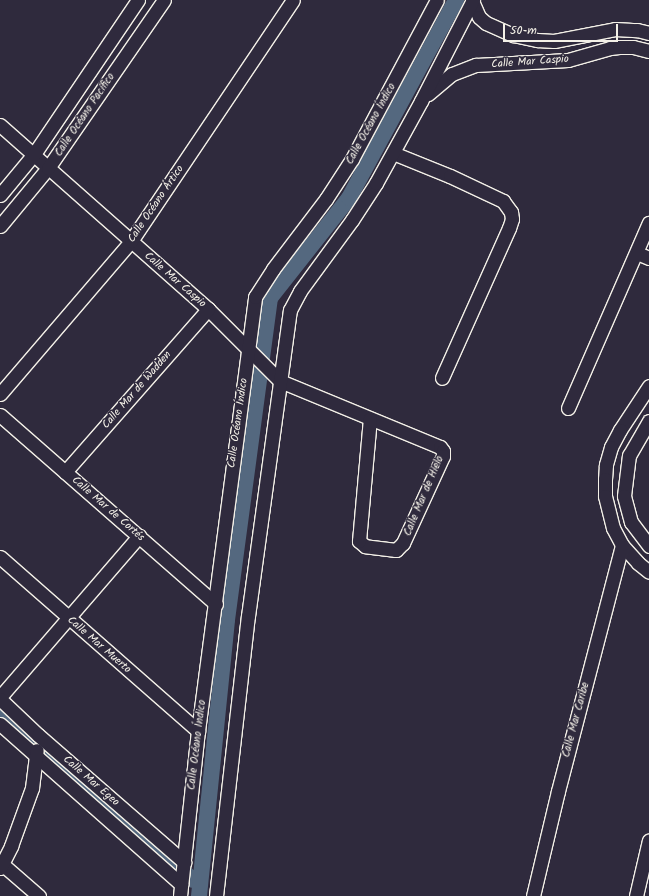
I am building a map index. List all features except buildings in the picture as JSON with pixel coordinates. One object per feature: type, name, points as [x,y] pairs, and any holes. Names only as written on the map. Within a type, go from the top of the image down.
[{"type":"street","name":"Calle Océano Pacífico","points":[[0,195],[34,154],[138,0]]},
{"type":"street","name":"Calle Océano Pacífico","points":[[0,226],[48,168],[164,0]]},
{"type":"street","name":"Calle Océano Ártico","points":[[0,394],[131,241],[293,0]]},
{"type":"street","name":"Calle Océano Índico","points":[[181,887],[198,731],[253,354],[254,304],[259,290],[344,172],[437,0]]},
{"type":"street","name":"Calle Mar Caspio","points":[[473,0],[479,17],[486,23],[513,35],[537,40],[554,41],[615,29],[637,30],[649,33]]},
{"type":"street","points":[[216,896],[243,655],[278,379],[288,320],[294,300],[352,220],[393,153],[473,0]]},
{"type":"street","name":"Calle Mar Caspio","points":[[421,100],[441,81],[452,74],[476,65],[568,60],[610,48],[619,47],[633,47],[649,51]]},
{"type":"street","name":"Calle Mar Caspio","points":[[0,124],[208,308],[278,379]]},
{"type":"street","points":[[393,153],[450,176],[503,201],[511,212],[512,219],[509,228],[442,378]]},
{"type":"street","points":[[568,408],[643,256],[649,223]]},
{"type":"street","name":"Calle Mar de Wadden","points":[[65,472],[208,308]]},
{"type":"street","name":"Calle Mar de Hielo","points":[[278,379],[436,444],[443,453],[403,543],[396,550],[365,546],[359,541],[370,418]]},
{"type":"street","points":[[649,386],[620,430],[611,447],[606,465],[605,496],[607,509],[613,528],[622,545],[638,563],[649,572]]},
{"type":"street","name":"Calle Mar de Cortés","points":[[0,415],[216,604]]},
{"type":"street","points":[[647,541],[631,522],[627,509],[624,488],[629,455],[649,421]]},
{"type":"street","points":[[0,698],[139,536]]},
{"type":"street","name":"Calle Mar Caribe","points":[[533,896],[558,791],[622,545]]},
{"type":"street","name":"Calle Mar Muerto","points":[[0,557],[198,731]]},
{"type":"street","name":"Calle Mar Egeo","points":[[0,698],[38,736],[184,862]]},
{"type":"street","name":"Calle Mar Egeo","points":[[0,724],[181,887]]},
{"type":"street","points":[[38,736],[37,756],[32,788],[5,843],[1,866],[39,896]]},
{"type":"street","points":[[636,896],[649,840]]},
{"type":"waterway","points":[[199,896],[227,620],[270,298],[349,198],[456,0]]},
{"type":"waterway","points":[[0,715],[193,880]]}]
